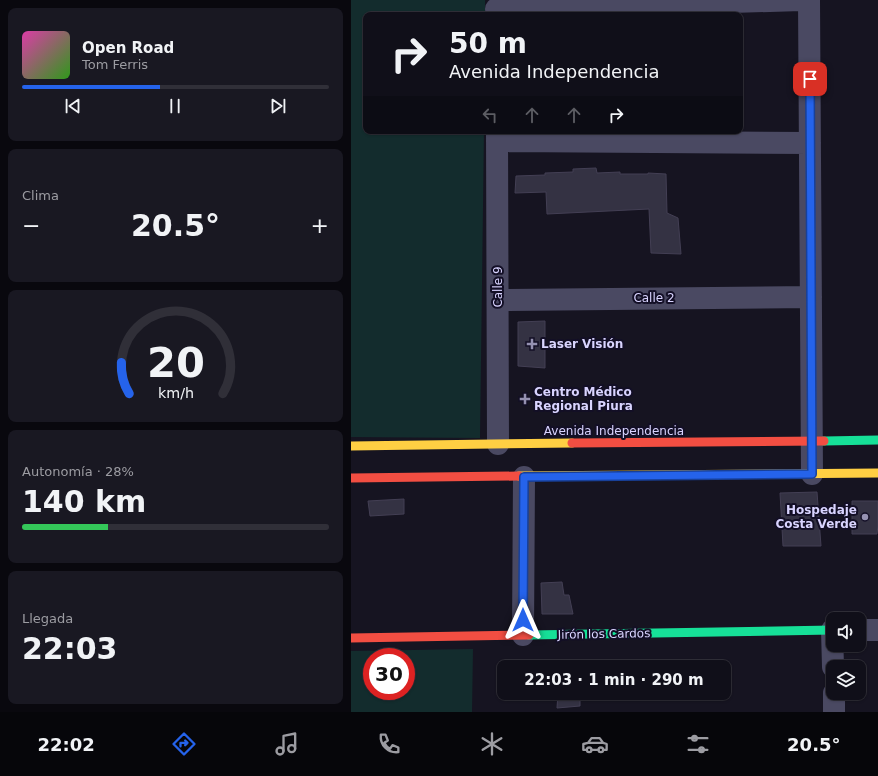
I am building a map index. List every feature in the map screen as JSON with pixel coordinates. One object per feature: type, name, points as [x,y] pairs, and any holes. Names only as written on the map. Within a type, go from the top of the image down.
[{"type":"main road","name":"Avenida Independencia","points":[[351,446],[812,442],[878,440]]},
{"type":"main road","points":[[351,478],[878,473]]},
{"type":"main road","name":"Jirón los Cardos","points":[[351,638],[826,630]]},
{"type":"street","points":[[496,8],[641,2],[801,0]]},
{"type":"street","points":[[809,0],[812,474]]},
{"type":"street","points":[[497,136],[810,143]]},
{"type":"street","name":"Calle 9","points":[[497,136],[498,444]]},
{"type":"street","name":"Calle 2","points":[[498,300],[811,297]]},
{"type":"street","points":[[523,635],[524,477]]},
{"type":"street","points":[[866,630],[878,630]]},
{"type":"street","points":[[834,700],[834,712]]},
{"type":"green space","points":[[351,0],[485,0],[485,12],[363,12],[363,134],[484,134],[480,438],[351,437]]},
{"type":"green space","points":[[473,649],[472,712],[351,712],[351,651],[363,651],[363,700],[415,700],[415,650]]},
{"type":"building","points":[[596,168],[597,173],[620,172],[620,174],[666,174],[667,213],[678,218],[681,254],[651,253],[649,209],[547,214],[546,192],[515,193],[516,176],[545,175],[545,173],[573,172],[573,169]]},
{"type":"building","name":"Laser Visión","points":[[545,321],[545,368],[518,366],[518,322]]},
{"type":"building","points":[[817,492],[821,546],[783,546],[780,493]]},
{"type":"building","points":[[404,499],[404,514],[370,516],[368,501]]},
{"type":"building","name":"Hospedaje Costa Verde","points":[[852,501],[878,501],[877,534],[852,534]]},
{"type":"building","points":[[562,582],[564,595],[569,595],[573,614],[542,614],[541,583]]},
{"type":"building","points":[[558,700],[580,700],[580,706],[557,708]]},
{"type":"traffic: fast","points":[[824,441],[878,440]]},
{"type":"traffic: fast","points":[[529,635],[826,630]]},
{"type":"traffic: slow","points":[[351,446],[572,443]]},
{"type":"traffic: slow","points":[[519,476],[878,473]]},
{"type":"traffic: jam","points":[[572,443],[824,441]]},
{"type":"traffic: jam","points":[[351,478],[519,476]]},
{"type":"traffic: jam","points":[[351,638],[529,635]]},
{"type":"place","name":"Laser Visión","points":[[532,344]]},
{"type":"place","name":"Centro Médico Regional Piura","points":[[525,399]]},
{"type":"place","name":"Hospedaje Costa Verde","points":[[865,517]]},
{"type":"route","points":[[523,620],[524,477],[812,474],[810,79]]}]
